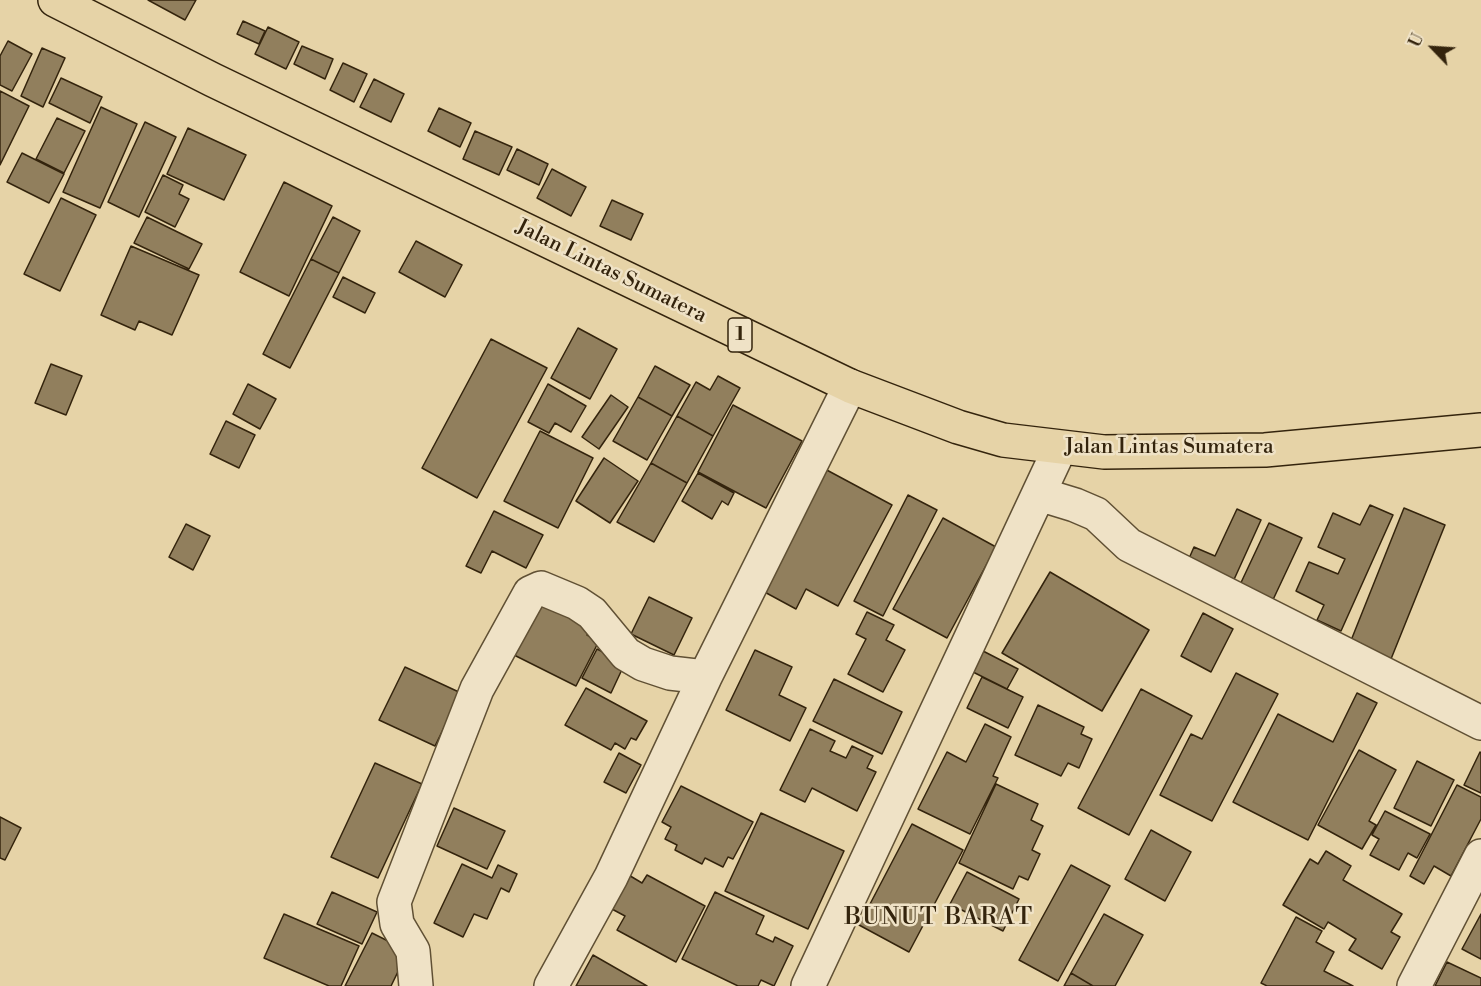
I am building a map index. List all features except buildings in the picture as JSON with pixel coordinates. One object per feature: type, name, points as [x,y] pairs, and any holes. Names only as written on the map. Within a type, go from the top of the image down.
[{"type":"highway","name":"Jalan Lintas Sumatera","points":[[55,0],[224,85],[850,386],[958,427],[1003,440],[1104,452],[1265,450],[1481,430]]},
{"type":"street","points":[[551,986],[611,877],[705,677],[850,386]]},
{"type":"street","points":[[808,986],[1060,448]]},
{"type":"street","points":[[1039,494],[1096,514],[1129,545],[1481,723]]},
{"type":"street","points":[[416,986],[413,951],[397,924],[394,903],[477,689],[530,592],[541,588],[577,603],[592,613],[626,654],[643,664],[670,673],[705,677]]},
{"type":"street","points":[[1414,986],[1481,856]]},
{"type":"district","name":"BUNUT BARAT","points":[[939,918]]}]
